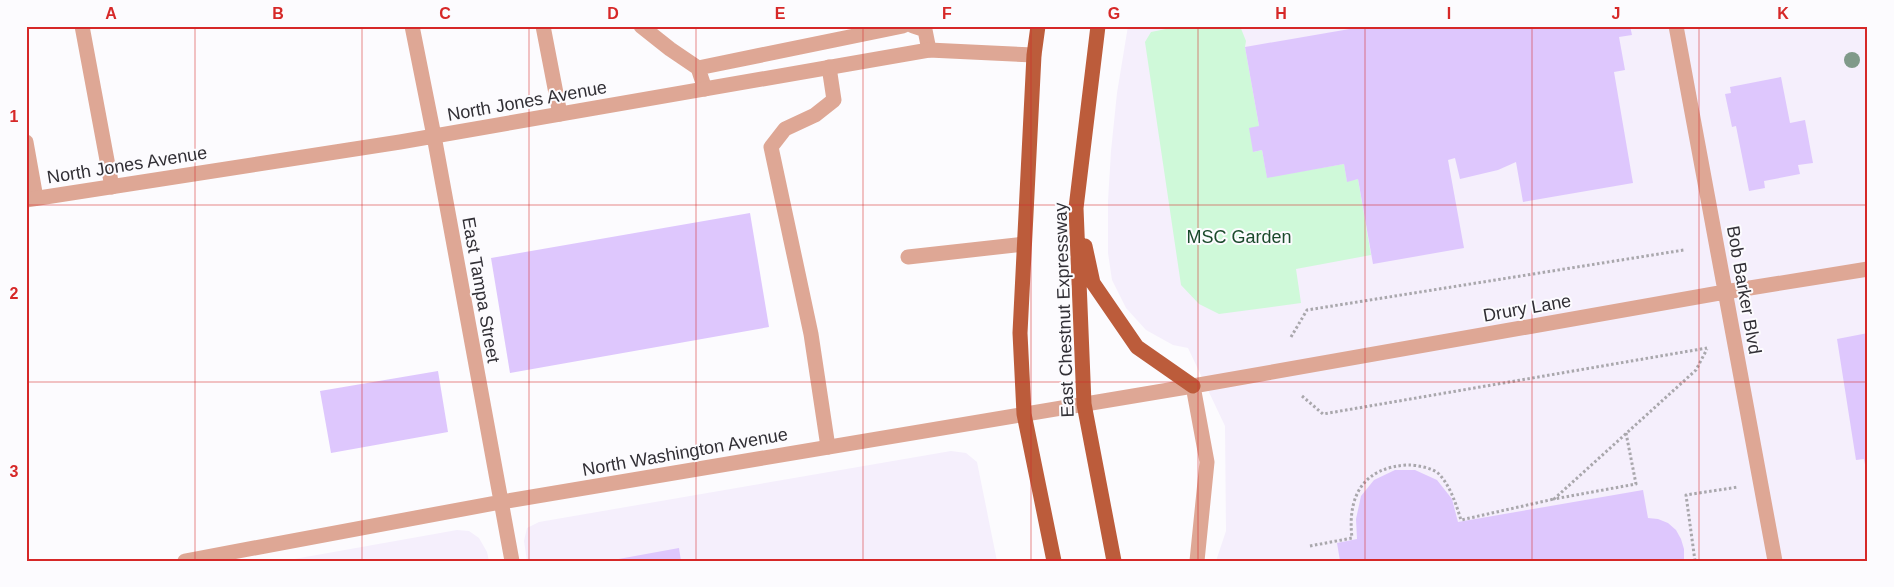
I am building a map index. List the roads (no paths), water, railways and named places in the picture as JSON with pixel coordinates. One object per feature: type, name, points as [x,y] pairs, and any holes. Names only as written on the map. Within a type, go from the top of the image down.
[{"type":"main road","name":"East Chestnut Expressway","points":[[1038,26],[1034,55],[1020,333],[1024,414],[1054,561]]},
{"type":"main road","name":"East Chestnut Expressway","points":[[1098,26],[1076,208],[1084,404],[1114,561]]},
{"type":"main road","points":[[1076,208],[1093,283],[1137,348],[1192,386]]},
{"type":"street","points":[[82,26],[112,187]]},
{"type":"street","name":"East Tampa Street","points":[[412,26],[512,561]]},
{"type":"street","points":[[543,26],[560,114]]},
{"type":"street","points":[[641,26],[698,68],[705,88]]},
{"type":"street","points":[[698,68],[903,26]]},
{"type":"street","points":[[913,26],[925,30],[929,50]]},
{"type":"street","name":"Bob Barker Blvd","points":[[1676,26],[1775,561]]},
{"type":"street","name":"North Jones Avenue","points":[[31,199],[434,136],[929,50],[1034,55]]},
{"type":"street","points":[[828,447],[811,334],[771,147],[785,129],[815,115],[834,100],[829,67]]},
{"type":"street","points":[[26,142],[31,199]]},
{"type":"street","points":[[908,257],[1024,244]]},
{"type":"street","name":"Drury Lane","points":[[1192,386],[1725,292],[1868,269]]},
{"type":"street","points":[[1192,386],[1207,462],[1197,561]]},
{"type":"street","name":"North Washington Avenue","points":[[184,561],[501,502],[1192,386]]},
{"type":"park label","name":"MSC Garden","points":[[1239,237]]}]
